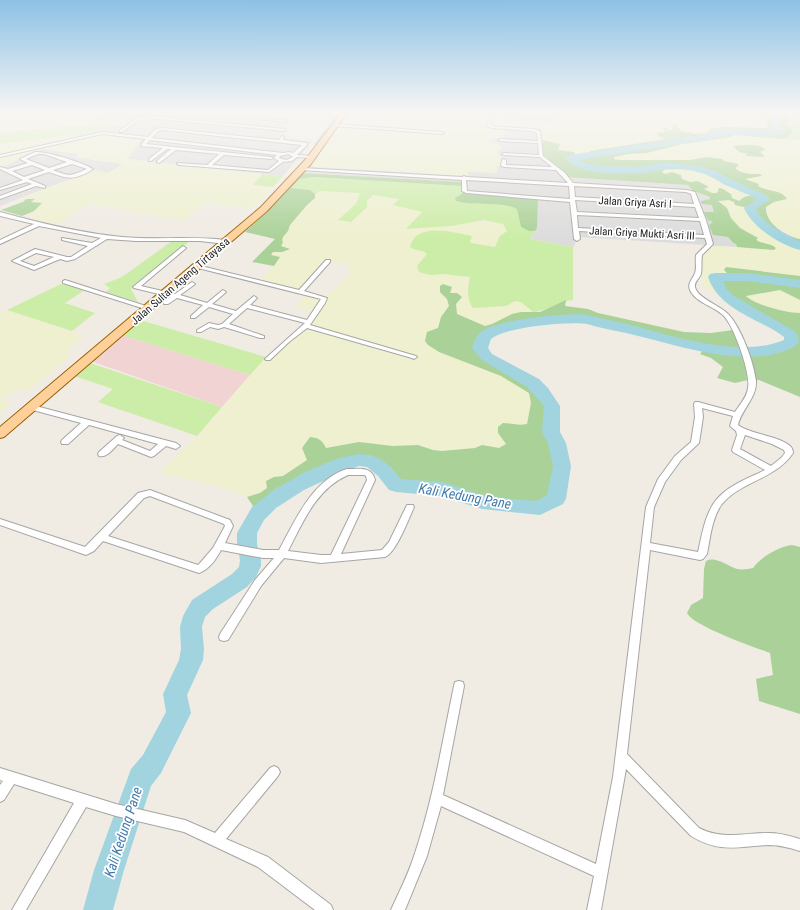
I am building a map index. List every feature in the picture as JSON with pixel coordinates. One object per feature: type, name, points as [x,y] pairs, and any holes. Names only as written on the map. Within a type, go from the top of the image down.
[{"type":"main road","name":"Jalan Sultan Ageng Tirtayasa","points":[[1,433],[114,339],[144,307],[166,295],[197,267],[222,241],[264,210],[309,155]]},
{"type":"street","points":[[31,155],[22,158],[68,177],[91,169],[51,155]]},
{"type":"street","points":[[151,160],[159,155]]},
{"type":"street","points":[[160,162],[165,155]]},
{"type":"street","points":[[208,167],[220,155]]},
{"type":"street","points":[[243,155],[279,160],[305,160],[464,177],[687,191],[692,193],[698,206],[710,244],[699,255],[698,272],[691,285],[698,295],[726,315],[741,343],[752,381],[751,391],[734,424],[740,431],[779,443],[788,449],[789,453],[786,458],[770,469],[724,496],[718,503],[708,530],[702,554],[700,556],[645,546]]},
{"type":"street","points":[[278,155],[277,156],[279,160]]},
{"type":"street","points":[[289,160],[294,158],[295,155]]},
{"type":"street","points":[[296,155],[305,160]]},
{"type":"street","points":[[531,155],[546,158],[571,184],[577,239]]},
{"type":"street","points":[[50,162],[62,158]]},
{"type":"street","points":[[179,164],[269,171],[279,160]]},
{"type":"street","points":[[504,160],[503,164],[506,166],[556,169]]},
{"type":"street","points":[[0,189],[73,162]]},
{"type":"street","points":[[8,171],[33,163]]},
{"type":"street","points":[[39,166],[45,164]]},
{"type":"street","points":[[1,168],[43,187]]},
{"type":"street","name":"Jalan Griya Asri I","points":[[464,177],[464,191],[466,192],[573,200],[698,206]]},
{"type":"street","points":[[0,198],[36,184]]},
{"type":"street","points":[[0,189],[11,194]]},
{"type":"street","points":[[574,213],[702,220]]},
{"type":"street","points":[[0,214],[39,224],[106,237],[124,239],[199,239],[222,241]]},
{"type":"street","points":[[0,242],[39,224]]},
{"type":"street","name":"Jalan Griya Mukti Asri III","points":[[576,229],[708,237]]},
{"type":"street","points":[[59,257],[34,268],[15,261],[35,251],[59,257],[73,258],[106,237]]},
{"type":"street","points":[[64,239],[92,246]]},
{"type":"street","points":[[183,248],[136,286],[166,295],[208,304],[237,313]]},
{"type":"street","points":[[300,292],[328,261]]},
{"type":"street","points":[[197,267],[324,298],[305,324],[268,359]]},
{"type":"street","points":[[65,282],[144,307]]},
{"type":"street","points":[[166,295],[192,284]]},
{"type":"street","points":[[193,317],[223,292]]},
{"type":"street","points":[[224,326],[254,298]]},
{"type":"street","points":[[246,306],[414,357]]},
{"type":"street","points":[[199,331],[209,325],[224,326],[262,337]]},
{"type":"street","points":[[594,910],[619,777],[645,546],[650,507],[653,496],[661,481],[678,458],[695,443],[699,417],[698,404],[738,415]]},
{"type":"street","points":[[32,407],[176,446]]},
{"type":"street","points":[[65,442],[87,422]]},
{"type":"street","points":[[740,431],[741,436],[736,450],[770,469]]},
{"type":"street","points":[[102,454],[126,432]]},
{"type":"street","points":[[117,441],[151,454],[164,443]]},
{"type":"street","points":[[224,637],[258,583],[282,554],[308,505],[316,495],[336,477],[347,472],[366,472],[370,475],[372,480],[334,558]]},
{"type":"street","points":[[0,522],[82,550],[91,548],[141,495],[150,493],[227,522],[229,526],[223,546],[204,567],[199,569],[102,537]]},
{"type":"street","points":[[223,546],[263,554],[282,554],[321,559],[382,554],[387,552],[410,507]]},
{"type":"street","points":[[398,910],[419,862],[436,798],[459,686]]},
{"type":"street","points":[[621,756],[695,832],[704,838],[731,842],[770,839],[800,844]]},
{"type":"street","points":[[217,840],[274,772]]},
{"type":"street","points":[[0,796],[6,776],[116,810],[185,826],[263,862],[326,910]]},
{"type":"street","points":[[436,798],[601,872]]},
{"type":"street","points":[[19,910],[83,800]]},
{"type":"shaded area","points":[[28,155],[78,155],[75,157],[124,164],[108,173],[95,170],[0,206],[0,168]]},
{"type":"shaded area","points":[[130,155],[301,155],[283,176],[127,159]]},
{"type":"shaded area","points":[[497,155],[556,155],[567,176],[688,185],[693,191],[710,197],[710,199],[701,202],[701,204],[712,205],[714,208],[714,212],[704,212],[713,222],[713,235],[728,237],[732,243],[736,244],[737,247],[579,237],[573,247],[530,239],[537,228],[537,198],[463,193],[461,182],[301,173],[309,165],[314,167],[467,176],[468,171],[496,173]]},
{"type":"shaded area","points":[[121,335],[250,375],[222,407],[91,361]]},
{"type":"green space","points":[[7,155],[28,155],[0,168],[0,157]]},
{"type":"green space","points":[[77,155],[130,155],[127,159],[262,174],[253,185],[273,187],[252,209],[205,203],[184,221],[90,204],[56,224],[30,218],[36,215],[29,213],[34,211],[42,203],[31,202],[31,198],[24,200],[20,198],[95,170],[108,173],[123,164],[75,157]]},
{"type":"green space","points":[[316,155],[499,155],[501,160],[501,166],[497,167],[497,173],[468,171],[467,176],[309,165]]},
{"type":"green space","points":[[545,155],[575,155],[568,158],[584,167],[594,169],[646,171],[653,168],[660,168],[664,170],[662,172],[665,174],[672,172],[681,175],[682,179],[690,182],[698,181],[709,187],[704,189],[712,193],[717,193],[720,188],[731,194],[732,198],[739,201],[744,197],[750,196],[761,199],[748,208],[735,205],[734,202],[729,200],[718,201],[727,208],[731,218],[740,228],[758,238],[756,240],[776,248],[774,250],[737,247],[736,244],[733,243],[728,237],[713,235],[709,225],[713,222],[708,220],[704,212],[714,212],[712,205],[701,204],[701,201],[710,199],[710,197],[693,191],[688,185],[567,177]]},
{"type":"green space","points":[[589,155],[622,155],[614,157],[614,159],[690,160],[707,157],[722,159],[724,161],[738,164],[735,168],[743,173],[760,174],[762,176],[745,179],[759,184],[758,186],[762,188],[778,192],[787,199],[774,202],[766,207],[767,213],[772,223],[777,228],[788,235],[800,239],[800,244],[772,230],[755,215],[753,209],[766,200],[763,197],[755,191],[728,181],[714,173],[705,170],[677,166],[657,166],[643,169],[596,167],[578,162],[572,158]]},
{"type":"green space","points":[[619,155],[746,155],[763,157],[764,155],[800,155],[800,239],[792,236],[770,222],[766,207],[771,203],[778,201],[754,182],[744,179],[757,177],[760,174],[743,173],[722,159],[717,158],[690,160],[614,159],[614,157]]},
{"type":"green space","points":[[763,155],[765,157],[747,156]]},
{"type":"green space","points":[[660,168],[684,168],[710,174],[727,183],[755,194],[761,199],[754,196],[746,196],[739,201],[732,198],[731,195],[722,188],[719,188],[717,193],[712,193],[704,189],[709,187],[698,181],[687,181],[682,179],[681,176],[672,172],[665,174],[662,172],[664,170]]},
{"type":"green space","points":[[301,173],[461,182],[462,186],[313,177],[300,179],[291,188],[310,190],[315,194],[315,198],[290,225],[288,231],[283,237],[281,246],[290,249],[282,252],[273,252],[271,255],[280,257],[274,266],[252,262],[275,239],[245,232],[267,212]]},
{"type":"green space","points":[[262,174],[283,176],[273,187],[253,185]]},
{"type":"green space","points":[[313,177],[462,186],[463,193],[458,196],[461,202],[501,204],[515,208],[519,211],[520,224],[529,231],[535,231],[530,239],[573,247],[573,300],[533,312],[521,302],[515,301],[506,306],[473,308],[468,297],[470,277],[443,274],[430,275],[419,272],[417,266],[427,254],[423,251],[410,247],[414,239],[420,234],[427,231],[445,231],[471,236],[471,243],[495,247],[500,236],[507,231],[503,224],[484,220],[452,226],[406,229],[422,212],[393,205],[399,199],[373,195],[367,201],[367,207],[351,222],[338,220],[356,204],[360,193],[320,191],[315,194],[310,190],[291,188],[300,179]]},
{"type":"green space","points":[[319,191],[361,193],[356,204],[339,220],[352,222],[373,195],[400,199],[393,204],[423,212],[407,229],[452,226],[484,220],[504,224],[507,231],[496,247],[471,243],[470,241],[472,237],[463,234],[439,231],[424,232],[424,251],[427,254],[417,269],[419,272],[424,274],[443,274],[470,277],[467,288],[473,308],[500,307],[511,304],[515,301],[521,302],[533,312],[512,314],[485,326],[457,314],[456,304],[460,300],[450,293],[450,291],[440,292],[447,299],[449,306],[441,317],[441,324],[428,345],[439,352],[501,376],[529,393],[531,403],[527,424],[519,426],[511,423],[498,433],[506,444],[499,448],[482,445],[475,448],[442,451],[433,450],[418,445],[393,446],[351,443],[326,448],[283,476],[274,477],[267,481],[267,488],[260,493],[247,497],[225,488],[160,473],[197,436],[266,357],[302,327],[311,310],[296,306],[305,296],[321,299],[343,282],[350,273],[348,264],[327,261],[299,291],[259,283],[280,257],[270,255],[273,252],[282,252],[289,249],[280,246],[283,237],[288,231],[289,225],[315,198],[315,194]]},
{"type":"green space","points":[[463,193],[538,198],[537,228],[535,231],[529,231],[521,227],[517,209],[510,206],[495,204],[471,204],[456,201],[455,198]]},
{"type":"green space","points":[[35,199],[31,202],[42,203],[34,211],[22,216],[1,210],[25,201],[24,200]]},
{"type":"green space","points":[[729,200],[748,208],[754,221],[800,248],[800,276],[733,267],[726,275],[712,276],[714,286],[723,297],[706,289],[701,280],[701,257],[703,253],[716,246],[774,250],[773,246],[760,243],[756,240],[758,238],[740,228],[731,218],[727,208],[719,204],[718,201]]},
{"type":"green space","points":[[172,241],[190,241],[135,284],[131,289],[138,302],[106,292],[110,288],[104,284],[122,277]]},
{"type":"green space","points":[[726,267],[800,276],[800,283],[747,275],[726,275],[728,274],[724,270]]},
{"type":"green space","points":[[748,278],[800,286],[800,300],[780,290],[746,296],[756,302],[772,308],[787,312],[800,313],[800,397],[759,380],[748,380],[735,383],[717,378],[723,367],[711,358],[700,354],[704,349],[751,354],[774,352],[795,343],[794,335],[727,295],[718,279]]},
{"type":"green space","points":[[61,284],[85,290],[65,303],[95,313],[72,331],[7,310]]},
{"type":"green space","points":[[443,284],[452,287],[450,293],[457,293],[462,297],[456,304],[457,314],[485,326],[512,314],[521,312],[540,312],[566,300],[565,306],[588,309],[598,313],[684,332],[711,333],[733,330],[743,350],[673,339],[584,317],[559,317],[501,327],[486,332],[479,338],[477,348],[485,358],[530,384],[539,393],[548,406],[547,432],[553,443],[558,466],[552,497],[539,505],[512,503],[483,499],[443,486],[399,483],[379,463],[371,459],[359,457],[328,465],[295,482],[257,509],[253,506],[247,497],[260,493],[267,488],[266,481],[274,477],[283,476],[307,460],[302,448],[310,437],[320,440],[326,448],[359,442],[393,446],[418,445],[433,450],[442,451],[475,448],[482,445],[499,448],[506,444],[498,433],[498,427],[503,423],[518,425],[527,424],[531,403],[529,393],[501,376],[439,352],[428,345],[425,341],[427,332],[438,328],[441,317],[449,306],[447,299],[440,292],[440,286]]},
{"type":"green space","points":[[780,290],[800,300],[800,313],[791,313],[761,304],[749,299],[746,296]]},
{"type":"green space","points":[[7,310],[84,336],[66,352],[70,357],[27,391],[18,389],[2,399],[10,405],[0,413],[0,313]]},
{"type":"green space","points":[[140,320],[266,357],[250,375],[121,335]]},
{"type":"green space","points":[[90,363],[222,407],[197,436],[98,402],[113,389],[74,376]]},
{"type":"green space","points":[[792,545],[800,547],[800,714],[759,701],[756,679],[773,675],[770,653],[712,630],[700,624],[687,613],[691,605],[703,598],[704,569],[706,561],[718,561],[737,569],[753,568],[760,560],[770,553]]},
{"type":"waterway","name":"Kali Kedung Pane","points":[[586,155],[570,158],[577,163],[595,168],[645,170],[658,166],[667,166],[698,169],[712,173],[762,197],[764,199],[750,208],[757,220],[779,235],[800,246]]},
{"type":"waterway","name":"Kali Kedung Pane","points":[[98,910],[109,870],[140,778],[152,764],[179,713],[175,694],[191,660],[191,627],[194,616],[200,606],[239,581],[248,571],[250,566],[250,555],[246,538],[247,533],[251,524],[261,510],[282,494],[313,476],[346,463],[359,460],[370,461],[381,468],[396,485],[442,489],[482,502],[540,508],[556,499],[562,466],[557,443],[551,432],[552,406],[542,392],[533,383],[487,357],[480,348],[483,339],[487,334],[507,327],[551,320],[577,318],[587,319],[602,324],[629,329],[688,344],[712,348],[735,351],[757,351],[777,348],[792,342],[791,335],[730,299],[721,290],[715,277],[747,277],[800,284]]}]
